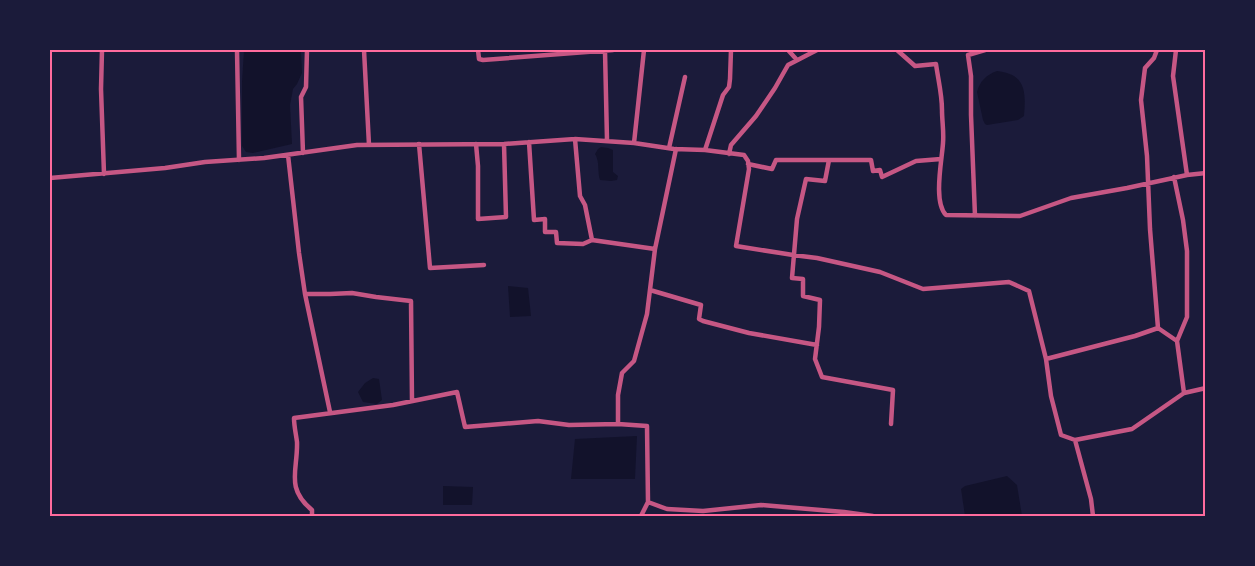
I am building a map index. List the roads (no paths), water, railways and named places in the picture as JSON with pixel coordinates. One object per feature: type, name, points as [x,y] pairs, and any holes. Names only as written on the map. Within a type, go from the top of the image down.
[{"type":"street","points":[[102,50],[104,174]]},
{"type":"street","points":[[237,50],[239,160]]},
{"type":"street","points":[[303,153],[301,97],[306,87],[307,50]]},
{"type":"street","points":[[364,50],[369,145]]},
{"type":"street","points":[[478,50],[481,60],[613,50]]},
{"type":"street","points":[[513,50],[514,57]]},
{"type":"street","points":[[634,143],[644,50]]},
{"type":"street","points":[[705,150],[723,95],[729,87],[731,50]]},
{"type":"street","points":[[788,50],[797,60]]},
{"type":"street","points":[[729,154],[731,145],[756,116],[788,65],[817,50]]},
{"type":"street","points":[[897,50],[915,66],[936,64],[942,108],[943,140],[939,185],[940,204],[946,215],[1020,216],[1071,198],[1174,177],[1206,173]]},
{"type":"street","points":[[975,216],[971,76],[968,55],[985,50]]},
{"type":"street","points":[[1157,50],[1154,58],[1145,68],[1141,100],[1147,156],[1149,229],[1158,328]]},
{"type":"street","points":[[1176,50],[1173,76],[1187,175]]},
{"type":"street","points":[[605,51],[607,140]]},
{"type":"street","points":[[669,148],[685,77]]},
{"type":"street","points":[[50,178],[288,155],[357,145],[504,144],[575,139],[607,140],[744,155],[749,169],[736,246],[817,258],[880,272],[923,289],[1009,282],[1029,291],[1046,359],[1051,396],[1061,435],[1075,440],[1132,429],[1184,393],[1206,388]]},
{"type":"street","points":[[575,139],[580,196],[585,205],[592,240]]},
{"type":"street","points":[[528,142],[534,220],[545,219],[545,232],[556,232],[557,243],[583,244],[592,240],[655,249]]},
{"type":"street","points":[[419,144],[429,268],[484,265]]},
{"type":"street","points":[[476,144],[478,219],[506,217],[504,144]]},
{"type":"street","points":[[618,424],[618,395],[622,373],[634,361],[647,314],[655,249],[676,149]]},
{"type":"street","points":[[288,155],[305,294],[330,412]]},
{"type":"street","points":[[748,164],[772,169],[776,160],[871,160],[873,171],[880,170],[882,177],[916,161],[941,159]]},
{"type":"street","points":[[829,160],[825,181],[806,179],[798,210],[792,278],[803,279],[803,296],[820,300],[815,358],[822,377],[893,390],[891,424]]},
{"type":"street","points":[[1174,177],[1187,251],[1187,317],[1177,340],[1184,393]]},
{"type":"street","points":[[650,290],[701,305],[699,319],[703,321],[749,333],[817,345]]},
{"type":"street","points":[[305,294],[352,293],[411,301],[412,401]]},
{"type":"street","points":[[1158,328],[1177,340]]},
{"type":"street","points":[[1046,359],[1158,328]]},
{"type":"street","points":[[312,514],[310,508],[301,501],[296,489],[294,476],[297,440],[295,417],[344,412],[457,392],[465,427],[538,422],[569,425],[647,426],[648,502],[641,516]]},
{"type":"street","points":[[1075,440],[1092,499],[1093,516]]},
{"type":"street","points":[[648,502],[667,509],[703,511],[761,505],[873,516]]},
{"type":"street","points":[[731,508],[733,516]]}]
